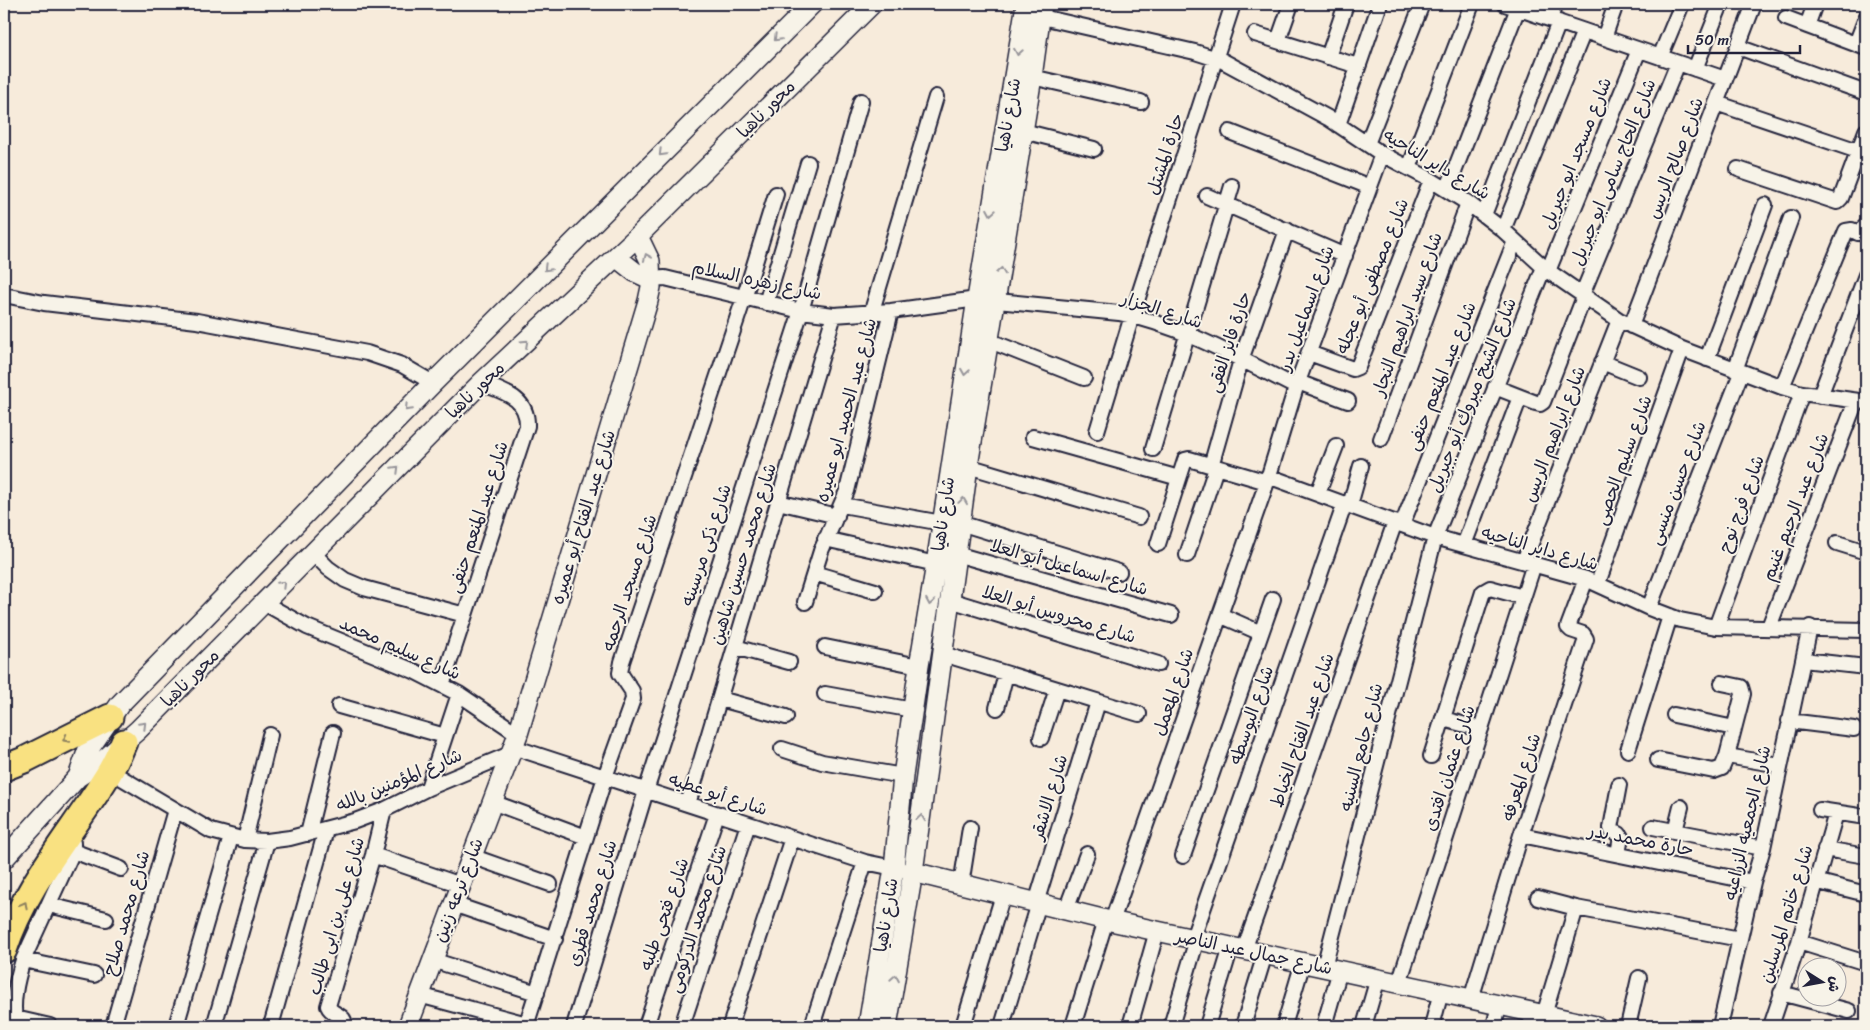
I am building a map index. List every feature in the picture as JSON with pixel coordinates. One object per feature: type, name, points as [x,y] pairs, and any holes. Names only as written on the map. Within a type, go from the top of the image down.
[{"type":"highway","points":[[4,768],[110,717]]},
{"type":"highway","points":[[13,955],[10,931],[20,912],[71,842],[124,742]]},
{"type":"main road","name":"محور ناهيا","points":[[78,776],[87,752],[120,704],[433,383],[812,4]]},
{"type":"main road","name":"محور ناهيا","points":[[4,859],[78,776],[105,759],[124,742],[481,383],[638,236],[872,4]]},
{"type":"main road","name":"شارع ناهيا","points":[[887,1026],[914,872],[968,466],[1032,76],[1033,10]]},
{"type":"main road","name":"شارع ناهيا","points":[[868,1026],[894,868],[912,710],[977,299],[1033,10]]},
{"type":"main road","name":"شارع عبد الفتاح أبو عميره","points":[[513,745],[648,302],[650,261],[638,236]]},
{"type":"main road","points":[[616,257],[635,272],[650,279]]},
{"type":"main road","name":"شارع ترعه زنين","points":[[408,1026],[513,745]]},
{"type":"main road","name":"شارع جمال عبد الناصر","points":[[914,872],[1109,921],[1499,1005],[1536,1018],[1596,1026]]},
{"type":"street","name":"حارة المشتل","points":[[1097,431],[1132,316],[1233,4]]},
{"type":"street","points":[[1278,41],[1290,4]]},
{"type":"street","points":[[1328,57],[1346,4]]},
{"type":"street","points":[[1338,125],[1380,4]]},
{"type":"street","points":[[1367,144],[1422,4]]},
{"type":"street","points":[[1409,168],[1472,4]]},
{"type":"street","points":[[1484,215],[1554,21],[1555,4]]},
{"type":"street","points":[[1604,38],[1616,4]]},
{"type":"street","points":[[1660,57],[1682,4]]},
{"type":"street","points":[[1695,69],[1721,4]]},
{"type":"street","name":"شارع صالح الريس","points":[[1625,323],[1716,103],[1754,4]]},
{"type":"street","points":[[1807,26],[1815,4]]},
{"type":"street","points":[[1447,190],[1508,5],[1725,80]]},
{"type":"street","name":"شارع داير الناحيه","points":[[1033,10],[1223,61],[1322,114],[1382,154],[1431,180],[1468,203],[1503,230],[1546,269],[1625,323],[1682,349],[1782,387],[1802,393],[1861,401]]},
{"type":"street","points":[[1786,18],[1861,46],[1866,18]]},
{"type":"street","points":[[1503,230],[1584,31]]},
{"type":"street","points":[[1255,34],[1358,66]]},
{"type":"street","points":[[1738,47],[1866,94]]},
{"type":"street","name":"شارع مسجد ابو جبريل","points":[[1546,269],[1639,50]]},
{"type":"street","name":"شارع الحاج سامى ابو جبريل","points":[[1520,397],[1540,404],[1543,402],[1583,296],[1678,63]]},
{"type":"street","points":[[1032,76],[1141,102]]},
{"type":"street","points":[[871,314],[936,97]]},
{"type":"street","name":"شارع ذكى مرسينه","points":[[646,791],[801,311],[861,101]]},
{"type":"street","points":[[1716,103],[1858,151]]},
{"type":"street","points":[[1023,131],[1094,148]]},
{"type":"street","points":[[1738,168],[1837,202],[1841,198],[1866,131]]},
{"type":"street","points":[[1230,132],[1370,187]]},
{"type":"street","name":"شارع اسماعيل بدر","points":[[1268,479],[1297,384],[1382,154]]},
{"type":"street","points":[[766,303],[808,163]]},
{"type":"street","name":"شارع مصطفى أبو عجله","points":[[1309,353],[1353,369],[1358,367],[1431,180]]},
{"type":"street","points":[[1153,449],[1232,186]]},
{"type":"street","name":"شارع مسجد الرحمه","points":[[527,1025],[605,777],[633,699],[632,690],[620,673],[622,662],[744,298],[776,194]]},
{"type":"street","points":[[1207,196],[1345,256]]},
{"type":"street","name":"شارع سيد ابراهيم النجار","points":[[1381,439],[1468,203]]},
{"type":"street","points":[[1707,359],[1765,205]]},
{"type":"street","name":"شارع حسن منسى","points":[[1649,608],[1738,371],[1791,218]]},
{"type":"street","points":[[1782,387],[1846,231],[1860,232],[1866,226]]},
{"type":"street","name":"حارة فايز الفقى","points":[[1187,556],[1214,467],[1241,360],[1287,230]]},
{"type":"street","name":"شارع عبد المنعم حنفى","points":[[1398,523],[1515,241]]},
{"type":"street","name":"شارع الشيخ مبروك أبو جبريل","points":[[1435,537],[1495,386],[1546,269]]},
{"type":"street","points":[[1820,396],[1866,276]]},
{"type":"street","name":"شارع زهره السلام","points":[[650,279],[665,278],[801,311],[834,315],[871,314],[977,299]]},
{"type":"street","points":[[4,295],[44,303],[197,320],[367,353],[402,365],[433,383]]},
{"type":"street","name":"شارع الجزار","points":[[977,299],[1132,316],[1187,335],[1297,384],[1348,401]]},
{"type":"street","name":"شارع عبد الحميد ابو عميره","points":[[805,602],[825,539],[839,510],[850,477],[891,311]]},
{"type":"street","name":"شارع محمد حسين شاهين","points":[[688,804],[834,315]]},
{"type":"street","name":"شارع ابراهيم الريس","points":[[1529,562],[1602,362],[1625,323]]},
{"type":"street","points":[[990,341],[1084,378]]},
{"type":"street","name":"شارع سليم الحصى","points":[[1592,581],[1682,349]]},
{"type":"street","points":[[1602,362],[1639,377]]},
{"type":"street","name":"شارع عبد المنعم حنفى","points":[[442,685],[527,426],[526,412],[519,401],[481,383]]},
{"type":"street","points":[[1464,545],[1520,397],[1495,386]]},
{"type":"street","name":"شارع فرج نوح","points":[[1716,627],[1802,393]]},
{"type":"street","name":"شارع عبد الرحيم غنيم","points":[[1769,627],[1861,401]]},
{"type":"street","points":[[1033,437],[1179,478],[1158,544]]},
{"type":"street","points":[[1318,494],[1336,446]]},
{"type":"street","name":"شارع داير الناحيه","points":[[1179,478],[1185,460],[1268,479],[1347,504],[1435,537],[1592,581],[1670,616],[1716,627],[1810,627],[1866,630]]},
{"type":"street","points":[[968,466],[1139,517]]},
{"type":"street","name":"شارع البوسطه","points":[[1170,1026],[1195,939],[1362,466]]},
{"type":"street","name":"شارع المعمل","points":[[1073,1026],[1268,479]]},
{"type":"street","points":[[778,502],[942,523]]},
{"type":"street","points":[[960,523],[1119,572]]},
{"type":"street","name":"شارع عبد الفتاح الخياط","points":[[1207,1026],[1398,523]]},
{"type":"street","name":"شارع جامع السنيه","points":[[1324,1026],[1332,969],[1435,537]]},
{"type":"street","points":[[825,539],[936,564]]},
{"type":"street","points":[[1836,543],[1866,552]]},
{"type":"street","points":[[313,554],[345,580],[364,588],[465,615]]},
{"type":"street","name":"شارع اسماعيل أبو العلا","points":[[956,554],[1171,615]]},
{"type":"street","name":"شارع عثمان افتدى","points":[[1399,983],[1523,597],[1529,562]]},
{"type":"street","points":[[814,573],[874,591]]},
{"type":"street","name":"شارع المعرفه","points":[[1471,999],[1521,834],[1586,639],[1586,636],[1568,627],[1592,581]]},
{"type":"street","points":[[1431,756],[1483,592],[1490,588],[1523,597]]},
{"type":"street","name":"شارع محروس أبو العلا","points":[[950,600],[1158,664]]},
{"type":"street","points":[[1183,856],[1273,600]]},
{"type":"street","name":"شارع سليم محمد","points":[[264,603],[307,627],[414,671],[459,694],[513,745]]},
{"type":"street","points":[[1220,615],[1261,633]]},
{"type":"street","points":[[1628,750],[1670,616]]},
{"type":"street","name":"شارع الجمعيه الزراعيه","points":[[1720,1026],[1753,882],[1763,848],[1779,765],[1810,627]]},
{"type":"street","points":[[735,647],[789,662]]},
{"type":"street","points":[[825,647],[919,666]]},
{"type":"street","points":[[943,654],[1139,714]]},
{"type":"street","points":[[1803,660],[1866,667]]},
{"type":"street","points":[[998,708],[1006,674]]},
{"type":"street","points":[[1658,760],[1714,771],[1722,768],[1727,756],[1743,690],[1738,685],[1722,683]]},
{"type":"street","points":[[1041,738],[1056,689]]},
{"type":"street","points":[[428,788],[459,694]]},
{"type":"street","points":[[825,694],[912,710]]},
{"type":"street","points":[[720,699],[786,717]]},
{"type":"street","name":"شارع الاشقر","points":[[1002,1026],[1098,702]]},
{"type":"street","points":[[339,706],[445,736]]},
{"type":"street","points":[[1674,715],[1734,728]]},
{"type":"street","points":[[1443,719],[1481,729]]},
{"type":"street","points":[[1789,721],[1854,729]]},
{"type":"street","points":[[308,834],[334,733]]},
{"type":"street","points":[[176,1026],[270,735]]},
{"type":"street","name":"شارع أبو عطيه","points":[[513,745],[646,791],[865,862],[914,872]]},
{"type":"street","name":"شارع المؤمنين بالله","points":[[110,771],[211,832],[238,838],[267,841],[326,830],[384,810],[513,745]]},
{"type":"street","points":[[782,749],[822,762],[903,776]]},
{"type":"street","points":[[1727,756],[1779,765]]},
{"type":"street","points":[[1618,854],[1621,837],[1612,831],[1611,828],[1619,785]]},
{"type":"street","name":"شارع محمد قطرى","points":[[574,1026],[646,791]]},
{"type":"street","points":[[492,802],[586,837]]},
{"type":"street","points":[[1675,831],[1681,807]]},
{"type":"street","name":"شارع محمد صلاح","points":[[113,1026],[175,810]]},
{"type":"street","name":"شارع على بن ابى طالب","points":[[344,1025],[343,1017],[332,1013],[328,1006],[373,855],[384,810]]},
{"type":"street","points":[[1820,810],[1866,817]]},
{"type":"street","name":"شارع خاتم المرسلين","points":[[1771,1026],[1799,942],[1836,812]]},
{"type":"street","name":"شارع فتحى طلبه","points":[[646,1026],[717,814]]},
{"type":"street","name":"شارع محمد الدركومى","points":[[682,1026],[748,824]]},
{"type":"street","points":[[1653,827],[1763,848]]},
{"type":"street","points":[[961,885],[970,828]]},
{"type":"street","points":[[271,1026],[326,830]]},
{"type":"street","name":"حارة محمد بدر","points":[[1521,834],[1753,882]]},
{"type":"street","points":[[730,1026],[792,838]]},
{"type":"street","points":[[214,1026],[267,841]]},
{"type":"street","points":[[50,1026],[15,1022],[14,997],[17,976],[13,955],[49,905],[71,842],[121,869]]},
{"type":"street","points":[[1825,849],[1866,856]]},
{"type":"street","points":[[1066,910],[1087,854]]},
{"type":"street","points":[[373,855],[461,885]]},
{"type":"street","points":[[471,856],[550,884]]},
{"type":"street","points":[[812,1026],[865,862]]},
{"type":"street","points":[[1815,881],[1866,894]]},
{"type":"street","points":[[963,1026],[1003,895]]},
{"type":"street","points":[[1538,898],[1576,908],[1740,939]]},
{"type":"street","points":[[454,904],[555,939]]},
{"type":"street","points":[[49,905],[106,919]]},
{"type":"street","points":[[1536,1018],[1576,908]]},
{"type":"street","points":[[1130,1026],[1157,931]]},
{"type":"street","points":[[1799,942],[1866,962]]},
{"type":"street","points":[[1243,1026],[1265,954]]},
{"type":"street","points":[[13,955],[94,975]]},
{"type":"street","points":[[432,960],[537,993]]},
{"type":"street","points":[[1284,1026],[1303,962]]},
{"type":"street","points":[[1364,1026],[1378,978]]},
{"type":"street","points":[[1628,1026],[1639,978]]},
{"type":"street","points":[[1432,1026],[1441,992]]},
{"type":"street","points":[[1781,993],[1849,1011]]},
{"type":"street","points":[[419,995],[527,1025]]},
{"type":"street","points":[[1494,1026],[1499,1005]]}]
